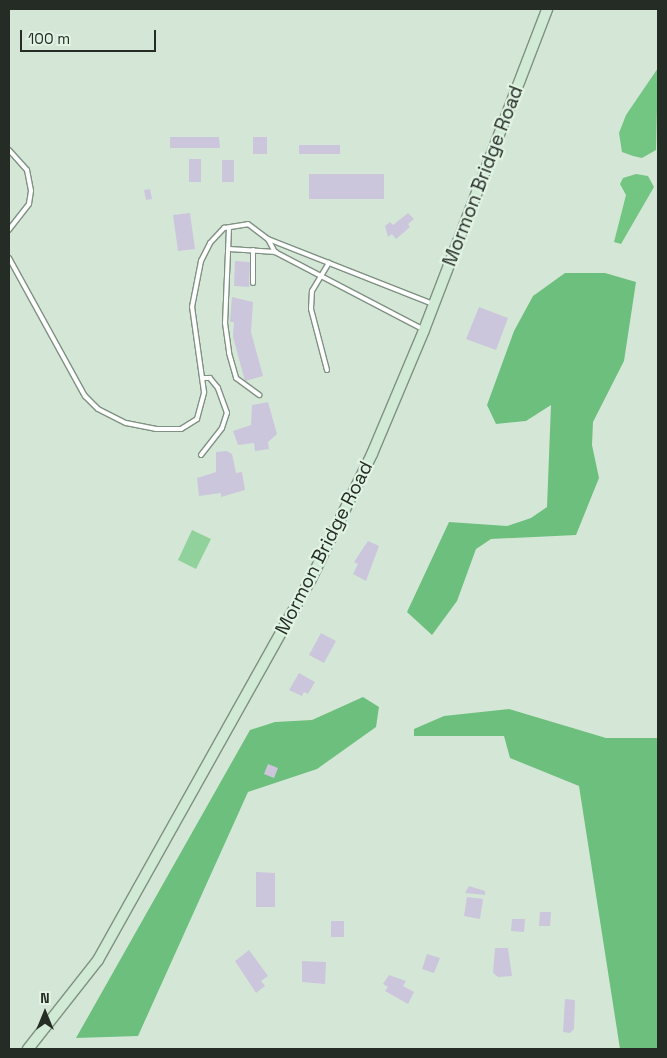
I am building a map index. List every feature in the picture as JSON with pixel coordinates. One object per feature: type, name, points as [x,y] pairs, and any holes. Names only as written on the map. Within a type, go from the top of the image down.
[{"type":"main road","name":"Mormon Bridge Road","points":[[28,1049],[98,960],[311,579],[372,454],[424,330],[547,9]]},
{"type":"lane","points":[[9,150],[27,170],[31,191],[29,204],[9,230]]},
{"type":"lane","points":[[9,258],[73,378],[98,409],[126,423],[156,430],[181,429],[197,419],[204,392],[192,307],[205,252],[210,243],[229,228],[248,224],[268,238],[434,304]]},
{"type":"lane","points":[[229,228],[225,323],[229,353],[236,378],[259,395]]},
{"type":"lane","points":[[268,238],[277,252]]},
{"type":"lane","points":[[229,249],[277,252],[424,330]]},
{"type":"lane","points":[[252,250],[253,283]]},
{"type":"lane","points":[[327,370],[311,309],[312,291],[329,263]]},
{"type":"lane","points":[[201,455],[222,428],[227,413],[218,388],[210,378],[203,378]]},
{"type":"shaded area","points":[[658,68],[656,150],[642,158],[633,156],[622,152],[619,133],[626,115]]},
{"type":"shaded area","points":[[636,174],[648,176],[654,187],[621,244],[614,242],[626,195],[620,184],[623,178]]},
{"type":"shaded area","points":[[565,273],[605,273],[636,282],[624,361],[593,422],[592,445],[599,478],[576,535],[491,539],[476,549],[457,601],[432,635],[407,612],[449,522],[507,526],[531,518],[547,507],[551,405],[526,421],[496,424],[487,405],[514,331],[533,296]]},
{"type":"shaded area","points":[[192,530],[211,539],[196,569],[178,560]]},
{"type":"shaded area","points":[[363,697],[379,707],[376,727],[317,769],[248,792],[138,1036],[76,1038],[250,730],[275,722],[312,720]]},
{"type":"shaded area","points":[[509,709],[606,738],[658,738],[658,1049],[620,1049],[579,786],[510,758],[504,736],[414,736],[414,729],[444,716]]},
{"type":"building","points":[[170,137],[219,137],[220,148],[170,148]]},
{"type":"building","points":[[253,137],[267,137],[267,154],[253,154]]},
{"type":"building","points":[[299,145],[340,145],[340,154],[299,154]]},
{"type":"building","points":[[189,159],[201,159],[201,182],[189,182]]},
{"type":"building","points":[[222,160],[234,160],[234,182],[222,182]]},
{"type":"building","points":[[309,174],[384,174],[384,199],[309,199]]},
{"type":"building","points":[[150,189],[152,199],[146,200],[144,190]]},
{"type":"building","points":[[190,213],[195,249],[178,251],[173,215]]},
{"type":"building","points":[[408,213],[414,219],[408,224],[410,227],[396,239],[392,234],[388,237],[385,226],[390,222],[393,225]]},
{"type":"building","points":[[235,261],[250,262],[249,287],[234,286]]},
{"type":"building","points":[[232,297],[253,302],[251,332],[263,376],[245,381],[233,337],[234,322],[230,322]]},
{"type":"building","points":[[479,307],[508,318],[496,350],[466,339]]},
{"type":"building","points":[[268,402],[277,434],[268,442],[269,449],[255,451],[254,443],[238,445],[233,431],[251,425],[252,405]]},
{"type":"building","points":[[227,451],[232,454],[236,473],[242,472],[245,490],[221,497],[221,493],[199,496],[197,478],[216,472],[216,452]]},
{"type":"building","points":[[368,541],[379,546],[366,581],[353,574],[358,564],[354,562]]},
{"type":"building","points":[[321,633],[336,641],[324,663],[309,655]]},
{"type":"building","points":[[299,673],[315,682],[308,694],[304,692],[302,696],[289,690]]},
{"type":"building","points":[[268,764],[278,768],[274,778],[264,774]]},
{"type":"building","points":[[256,872],[275,873],[275,907],[256,907]]},
{"type":"building","points":[[469,886],[485,891],[485,895],[465,893]]},
{"type":"building","points":[[467,897],[483,899],[480,919],[464,916]]},
{"type":"building","points":[[540,912],[551,912],[550,926],[539,926]]},
{"type":"building","points":[[512,919],[525,919],[524,932],[511,931]]},
{"type":"building","points":[[331,921],[344,921],[344,937],[331,937]]},
{"type":"building","points":[[495,948],[508,948],[512,976],[498,977],[493,973]]},
{"type":"building","points":[[249,950],[268,976],[261,981],[265,986],[256,993],[235,961]]},
{"type":"building","points":[[427,954],[440,958],[434,973],[422,969]]},
{"type":"building","points":[[302,961],[326,962],[325,984],[302,982]]},
{"type":"building","points":[[389,975],[406,981],[403,986],[414,992],[408,1004],[385,991],[388,987],[383,984]]},
{"type":"building","points":[[565,999],[575,1000],[574,1029],[570,1033],[563,1032]]}]
